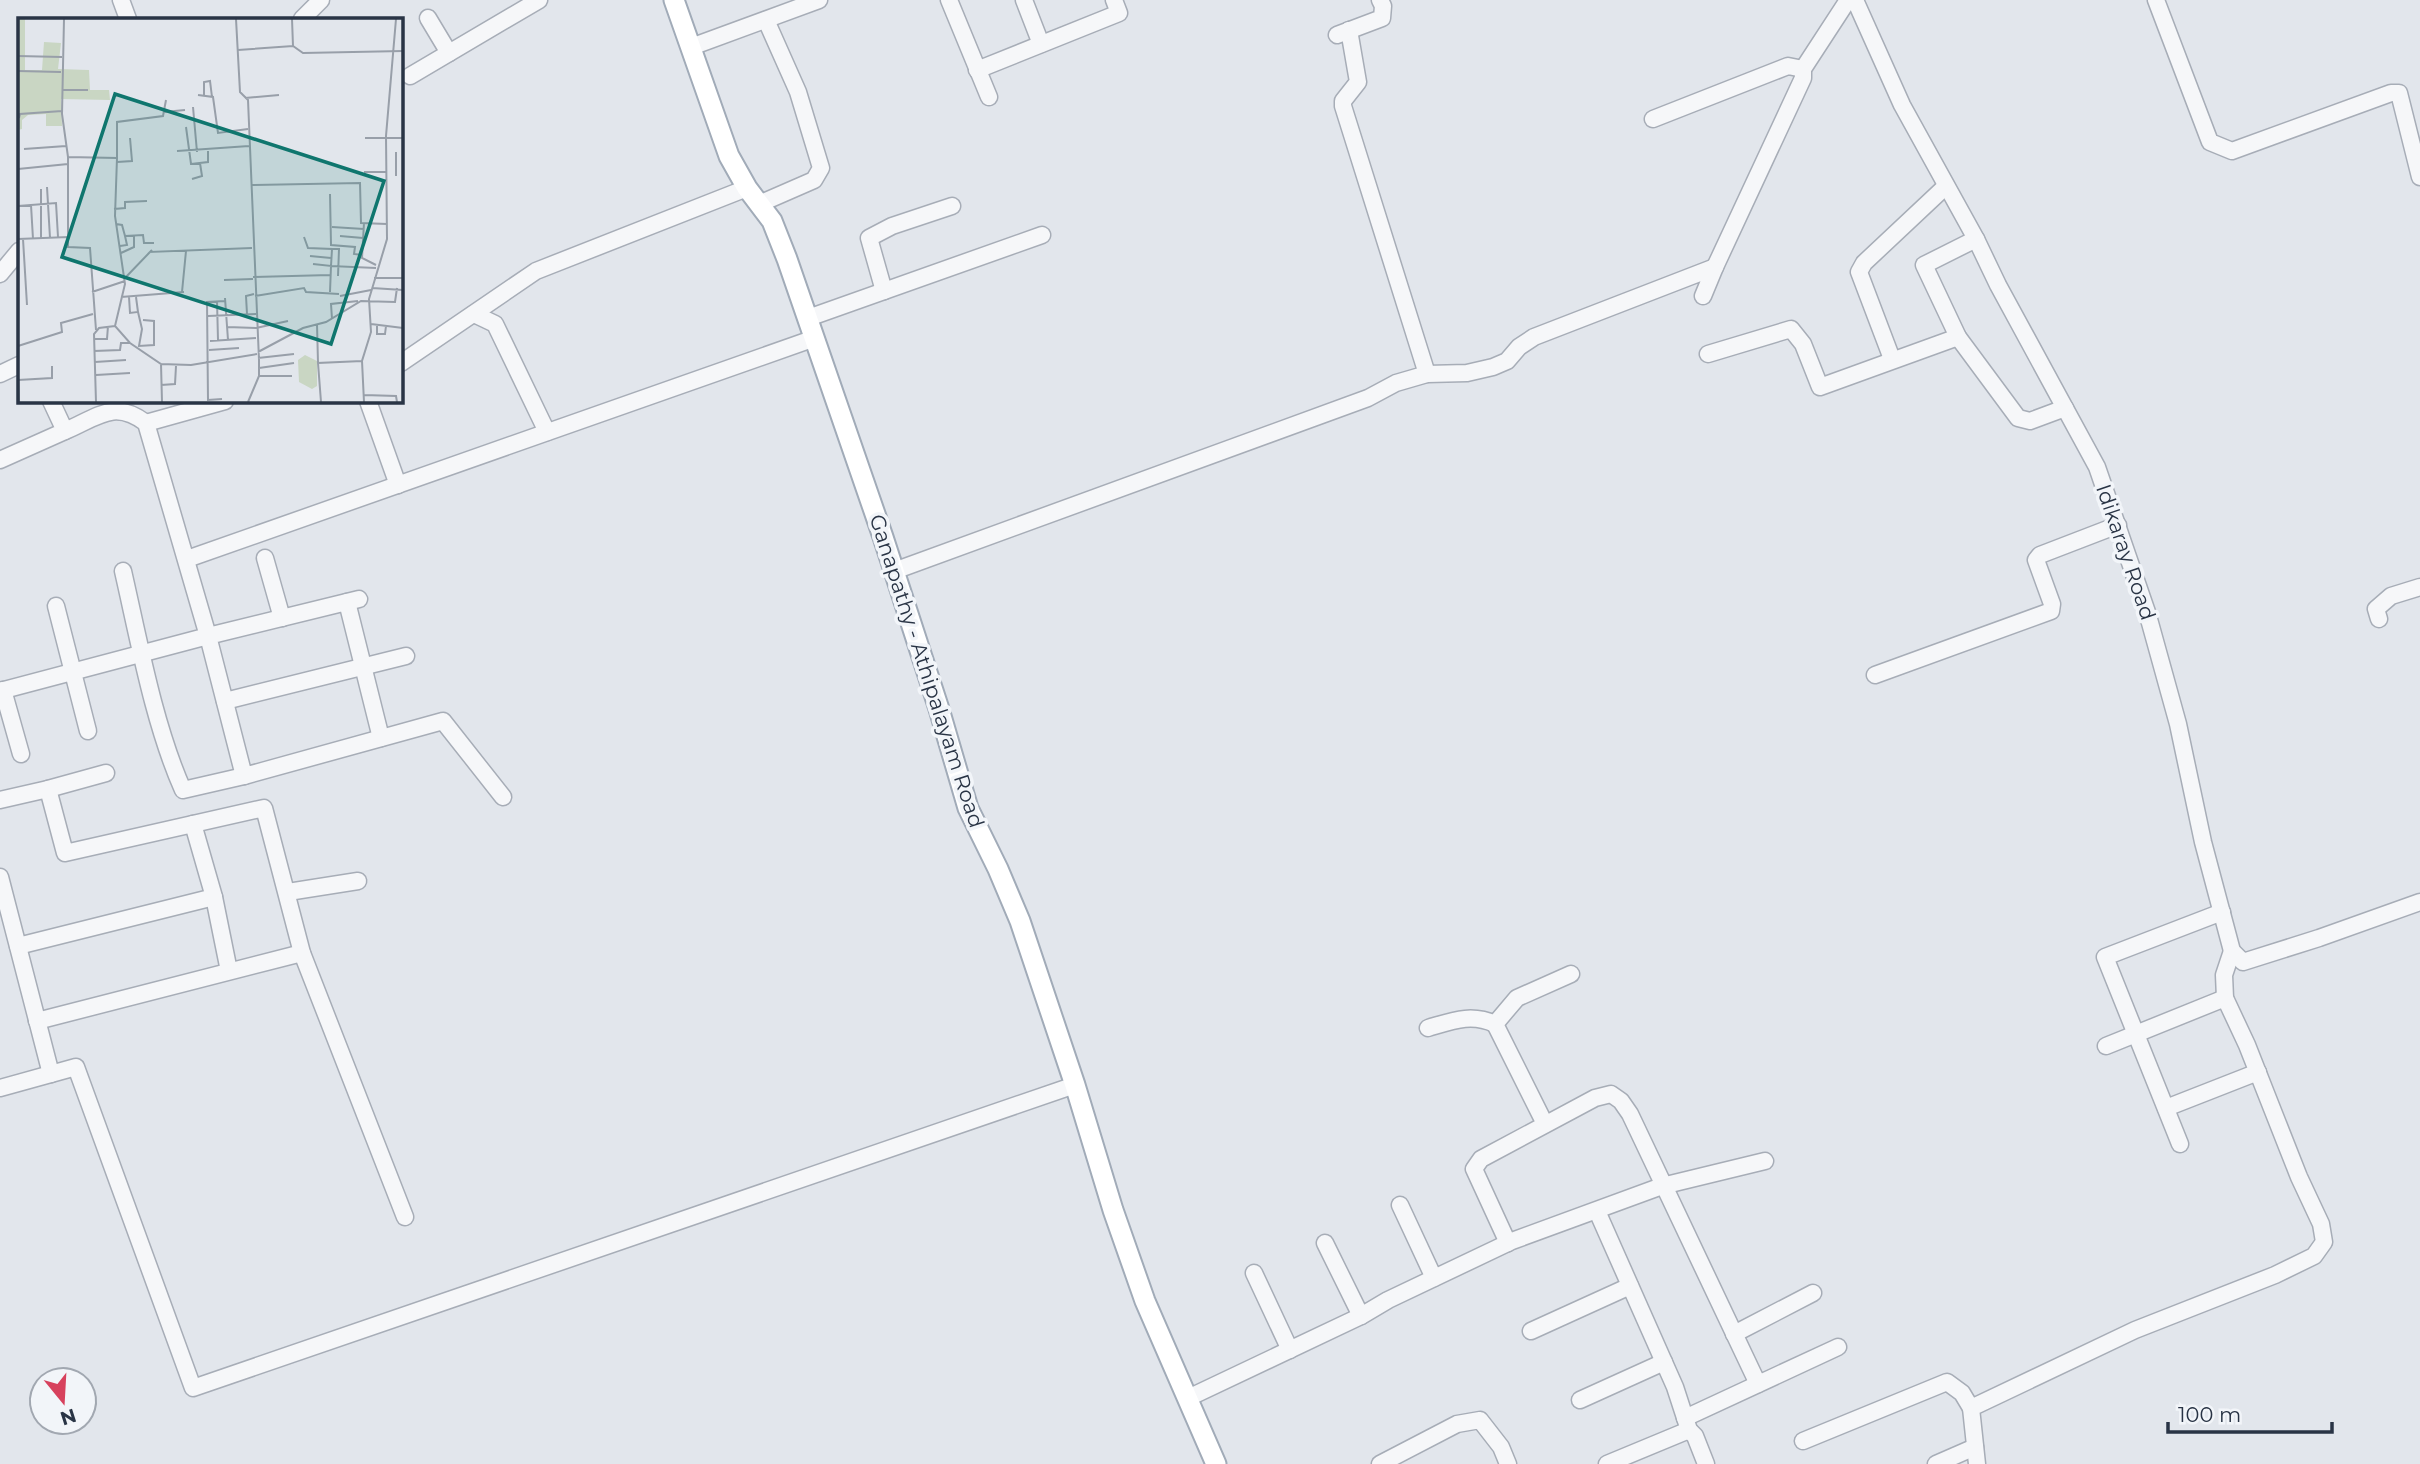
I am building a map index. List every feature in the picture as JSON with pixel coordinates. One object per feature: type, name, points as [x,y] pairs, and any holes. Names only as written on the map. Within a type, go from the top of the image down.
[{"type":"main road","name":"Ganapathy - Athipalayam Road","points":[[674,0],[729,156],[747,188],[772,221],[808,318],[894,571],[968,808],[1020,921],[1145,1301],[1216,1464]]},
{"type":"street","points":[[121,0],[128,18]]},
{"type":"street","points":[[303,18],[321,0]]},
{"type":"street","points":[[410,76],[539,0]]},
{"type":"street","points":[[691,47],[819,0]]},
{"type":"street","points":[[949,0],[989,97]]},
{"type":"street","points":[[1024,0],[1041,44]]},
{"type":"street","points":[[977,70],[1119,13],[1114,0]]},
{"type":"street","points":[[1703,296],[1803,78],[1803,69],[1848,0]]},
{"type":"street","name":"Idikaray Road","points":[[1855,0],[1902,106],[1976,239],[2096,467],[2147,612],[2178,724],[2203,842],[2232,951]]},
{"type":"street","points":[[2156,0],[2210,142],[2232,151],[2391,93],[2399,93],[2420,177]]},
{"type":"street","points":[[1386,2],[1382,18],[1343,33],[1358,82],[1343,101],[1343,106],[1427,374]]},
{"type":"street","points":[[428,19],[449,53]]},
{"type":"street","points":[[759,204],[814,180],[821,167],[798,92],[766,20]]},
{"type":"street","points":[[1653,119],[1788,66],[1803,69]]},
{"type":"street","points":[[1892,359],[1859,272],[1864,263],[1946,186]]},
{"type":"street","points":[[402,362],[536,271],[747,188]]},
{"type":"street","points":[[884,291],[869,238],[892,226],[952,206]]},
{"type":"street","points":[[808,318],[1042,236]]},
{"type":"street","points":[[1976,239],[1924,265],[1958,337],[2018,418],[2030,421],[2065,408]]},
{"type":"street","points":[[0,274],[18,252]]},
{"type":"street","points":[[894,571],[1368,398],[1396,383],[1427,374],[1467,373],[1493,367],[1507,361],[1519,347],[1534,337],[1715,267]]},
{"type":"street","points":[[474,314],[495,324],[547,432]]},
{"type":"street","points":[[1708,354],[1791,329],[1803,344],[1820,387],[1958,337]]},
{"type":"street","points":[[187,559],[815,338]]},
{"type":"street","points":[[0,374],[18,365]]},
{"type":"street","points":[[51,402],[65,431]]},
{"type":"street","points":[[146,423],[221,402]]},
{"type":"street","points":[[368,402],[398,485]]},
{"type":"street","points":[[0,460],[115,409],[133,413],[146,423],[187,559],[244,776]]},
{"type":"street","points":[[1875,675],[2051,611],[2052,604],[2036,559],[2040,555],[2118,525]]},
{"type":"street","points":[[265,558],[282,618]]},
{"type":"street","points":[[123,571],[172,765],[183,790],[244,776],[443,721],[503,797]]},
{"type":"street","points":[[2379,619],[2376,609],[2391,596],[2420,587]]},
{"type":"street","points":[[20,754],[1,691],[353,600],[363,667],[381,738]]},
{"type":"street","points":[[56,606],[88,731]]},
{"type":"street","points":[[225,701],[406,656]]},
{"type":"street","points":[[0,800],[106,773]]},
{"type":"street","points":[[48,789],[65,853],[264,807],[302,953],[405,1217]]},
{"type":"street","points":[[193,824],[214,897],[229,971]]},
{"type":"street","points":[[0,877],[51,1074]]},
{"type":"street","points":[[288,892],[358,881]]},
{"type":"street","points":[[18,946],[214,897]]},
{"type":"street","points":[[1971,1408],[2135,1330],[2262,1280],[2314,1256],[2324,1242],[2321,1224],[2225,998],[2224,975],[2232,951],[2243,962],[2420,902]]},
{"type":"street","points":[[2180,1144],[2105,957],[2222,912]]},
{"type":"street","points":[[37,1021],[302,953]]},
{"type":"street","points":[[1495,1024],[1517,998],[1571,974]]},
{"type":"street","points":[[2106,1046],[2225,998]]},
{"type":"street","points":[[1428,1028],[1464,1017],[1481,1018],[1495,1024],[1545,1124]]},
{"type":"street","points":[[0,1088],[76,1067],[193,1388],[1075,1085]]},
{"type":"street","points":[[2166,1108],[2258,1072]]},
{"type":"street","points":[[1507,1243],[1475,1169],[1481,1158],[1595,1098],[1611,1094],[1621,1101],[1630,1114],[1758,1384]]},
{"type":"street","points":[[1188,1398],[1507,1243],[1662,1186],[1765,1161]]},
{"type":"street","points":[[1400,1205],[1434,1278]]},
{"type":"street","points":[[1597,1211],[1706,1464]]},
{"type":"street","points":[[1325,1243],[1361,1316]]},
{"type":"street","points":[[1254,1273],[1290,1350]]},
{"type":"street","points":[[1531,1331],[1630,1286]]},
{"type":"street","points":[[1734,1334],[1812,1293]]},
{"type":"street","points":[[1607,1464],[1687,1424],[1758,1384],[1838,1347]]},
{"type":"street","points":[[1580,1400],[1664,1362]]},
{"type":"street","points":[[1803,1440],[1947,1382],[1962,1393],[1971,1408],[1977,1464]]},
{"type":"street","points":[[1380,1464],[1457,1424],[1480,1420],[1501,1447],[1508,1464]]},
{"type":"street","points":[[1936,1464],[1975,1447]]}]
